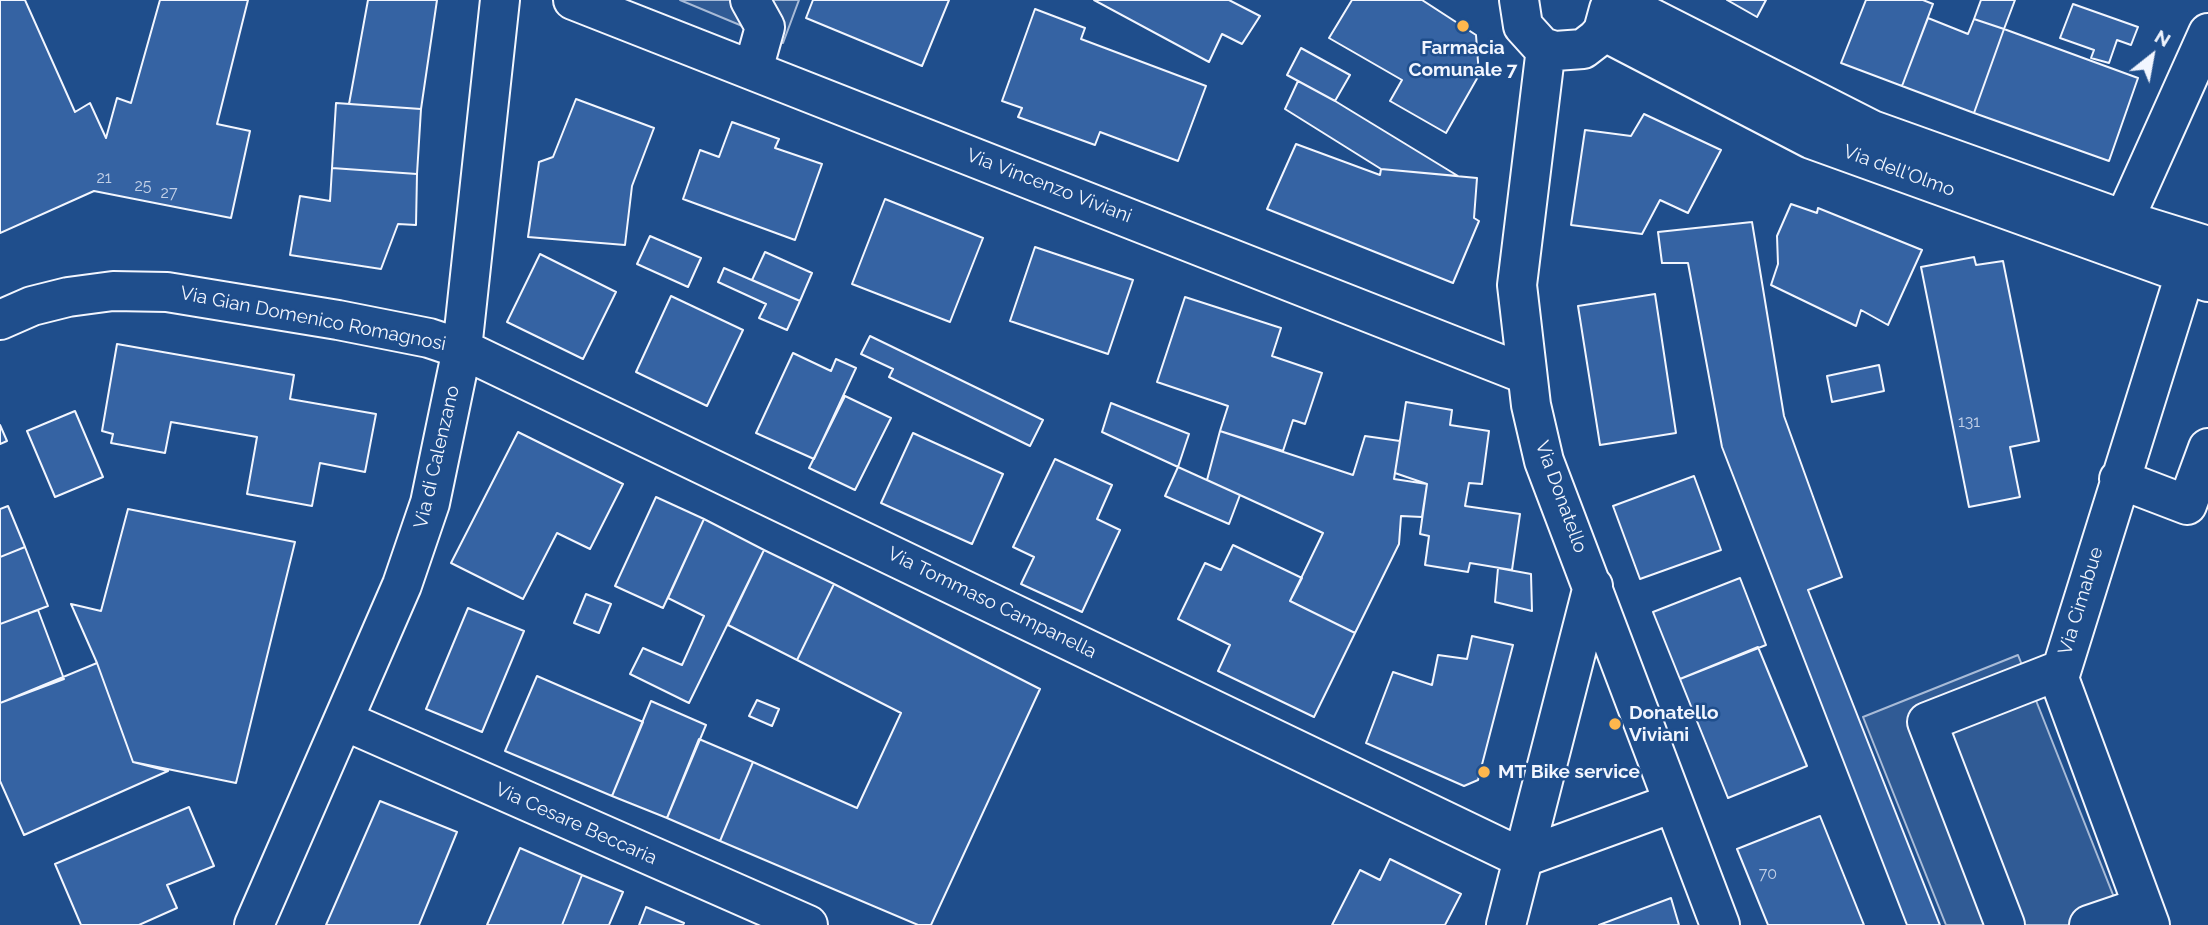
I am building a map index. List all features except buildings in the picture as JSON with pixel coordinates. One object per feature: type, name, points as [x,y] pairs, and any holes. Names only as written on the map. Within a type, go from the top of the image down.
[{"type":"street","name":"Via di Calenzano","points":[[254,925],[345,722],[402,585],[430,503],[462,349],[500,0]]},
{"type":"street","name":"Via Vincenzo Viviani","points":[[573,0],[1525,374]]},
{"type":"street","points":[[751,0],[765,27],[753,70]]},
{"type":"street","points":[[1519,0],[1523,26],[1531,38],[1546,48],[1569,52],[1583,48],[1609,10]]},
{"type":"street","name":"Via dell'Olmo","points":[[1609,10],[1872,130],[2124,219],[2200,267]]},
{"type":"street","name":"Via dell'Olmo","points":[[1609,10],[1811,139],[2200,267]]},
{"type":"street","points":[[2124,219],[2208,33]]},
{"type":"street","name":"Via Donatello","points":[[1546,48],[1517,285],[1525,374],[1544,461],[1720,925]]},
{"type":"street","name":"Via Cimabue","points":[[2146,916],[2059,678],[2119,480],[2200,267]]},
{"type":"street","name":"Via Gian Domenico Romagnosi","points":[[0,320],[32,306],[68,297],[113,290],[167,292],[364,325],[429,338],[462,349]]},
{"type":"street","name":"Via Tommaso Campanella","points":[[462,349],[1522,858]]},
{"type":"street","points":[[2119,480],[2187,505],[2208,448]]},
{"type":"street","points":[[1506,925],[1593,586]]},
{"type":"street","points":[[2005,925],[1927,722],[2060,670]]},
{"type":"street","name":"Via Cesare Beccaria","points":[[345,722],[808,925]]},
{"type":"street","points":[[1522,858],[1673,803]]},
{"type":"street","points":[[2089,925],[2146,916]]},
{"type":"shaded area","points":[[680,0],[799,0],[783,43]]},
{"type":"shaded area","points":[[2018,655],[2125,925],[1946,925],[1863,717]]},
{"type":"place","name":"Farmacia Comunale 7","points":[[1463,26]]},
{"type":"place","name":"Donatello Viviani","points":[[1615,724]]},
{"type":"place","name":"MT Bike service","points":[[1484,772]]}]
